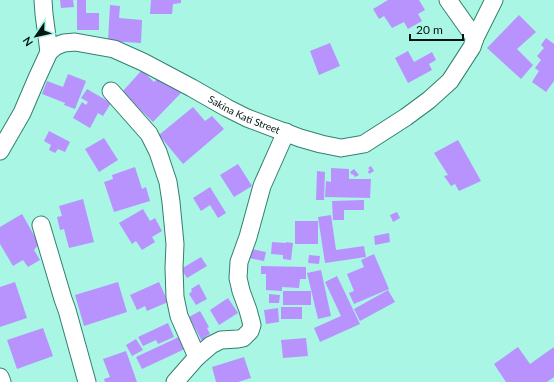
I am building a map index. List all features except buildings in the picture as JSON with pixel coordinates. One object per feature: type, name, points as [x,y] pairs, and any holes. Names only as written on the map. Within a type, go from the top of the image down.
[{"type":"street","points":[[0,151],[22,113],[49,52],[43,0]]},
{"type":"street","points":[[448,0],[475,38]]},
{"type":"street","name":"Sakina Kati Street","points":[[49,52],[56,46],[64,43],[75,42],[114,49],[186,84],[247,118],[300,138],[341,148],[364,144],[429,100],[450,80],[472,47],[494,0]]},
{"type":"street","points":[[111,91],[148,134],[158,152],[168,182],[172,202],[175,244],[175,297],[179,316],[197,358]]},
{"type":"street","points":[[175,382],[211,345],[221,340],[243,338],[250,331],[252,325],[238,278],[239,262],[248,237],[262,186],[286,132]]},
{"type":"street","points":[[41,225],[87,382]]},
{"type":"street","points":[[0,377],[2,382]]}]
